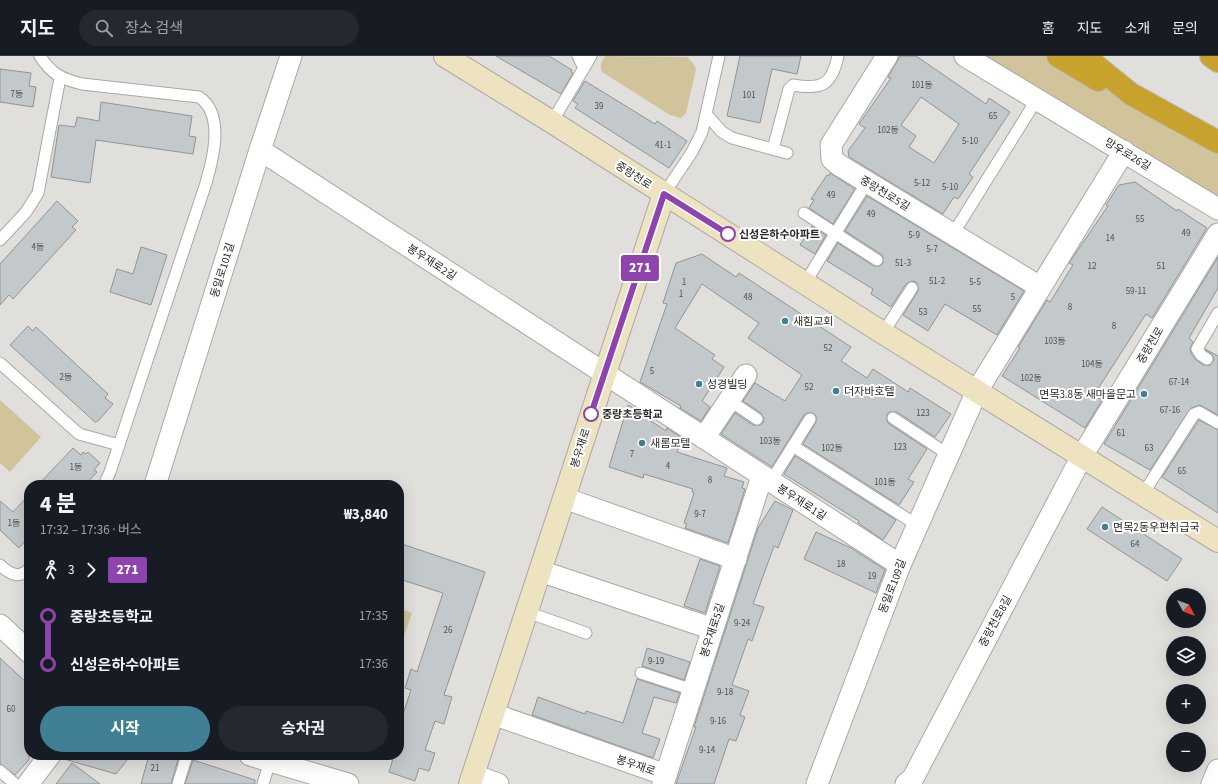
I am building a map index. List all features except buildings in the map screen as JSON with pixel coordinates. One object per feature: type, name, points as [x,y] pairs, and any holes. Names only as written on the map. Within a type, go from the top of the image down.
[{"type":"highway","points":[[1058,56],[1096,79],[1131,94],[1218,142]]},
{"type":"highway","points":[[1084,56],[1131,94]]},
{"type":"highway","points":[[1211,56],[1218,60]]},
{"type":"main road","name":"중랑천로","points":[[445,56],[552,122],[883,333],[1218,541]]},
{"type":"main road","name":"봉우재로","points":[[471,780],[664,194]]},
{"type":"street","name":"동일로101길","points":[[157,480],[291,56]]},
{"type":"street","name":"중랑천로5길","points":[[887,56],[831,145],[832,159],[867,182],[1040,287]]},
{"type":"street","name":"망우로26길","points":[[965,56],[1218,209]]},
{"type":"street","name":"봉우재로2길","points":[[260,150],[604,374]]},
{"type":"street","points":[[977,391],[1124,151]]},
{"type":"street","name":"중랑천로","points":[[1082,456],[1218,234]]},
{"type":"street","name":"봉우재로1길","points":[[604,374],[900,565]]},
{"type":"street","points":[[704,438],[746,375]]},
{"type":"street","name":"동일로109길","points":[[817,784],[900,565],[977,391]]},
{"type":"street","name":"중랑천로8길","points":[[906,784],[913,778],[1082,456]]},
{"type":"street","name":"봉우재로5길","points":[[664,780],[736,559],[766,479]]},
{"type":"street","points":[[564,498],[736,559]]},
{"type":"street","points":[[540,571],[713,629]]},
{"type":"street","points":[[3,634],[24,649]]},
{"type":"street","name":"봉우재로","points":[[493,714],[664,780]]},
{"type":"street","points":[[28,784],[46,760]]},
{"type":"street","points":[[267,760],[348,784]]},
{"type":"street","points":[[1212,784],[1218,770]]},
{"type":"street","name":"봉우재로","points":[[471,780],[498,784]]},
{"type":"lane","points":[[40,56],[47,67],[60,78],[82,84],[199,97],[209,107],[214,123],[216,138],[213,158],[206,183],[119,445],[106,480]]},
{"type":"lane","points":[[578,56],[584,68]]},
{"type":"lane","points":[[552,122],[591,56]]},
{"type":"lane","points":[[664,194],[692,152],[702,132],[719,56]]},
{"type":"lane","points":[[773,149],[789,89],[793,85],[810,88],[823,84],[835,72],[838,56]]},
{"type":"lane","points":[[0,240],[26,212],[38,193],[60,78]]},
{"type":"lane","points":[[953,234],[1037,99]]},
{"type":"lane","points":[[706,114],[722,132],[727,135],[787,153]]},
{"type":"lane","points":[[805,283],[867,182]]},
{"type":"lane","points":[[804,213],[877,260]]},
{"type":"lane","points":[[883,333],[912,288]]},
{"type":"lane","points":[[1207,359],[1200,355],[1197,349],[1216,319]]},
{"type":"lane","points":[[0,363],[79,434],[119,445]]},
{"type":"lane","points":[[729,400],[757,419]]},
{"type":"lane","points":[[1143,494],[1196,412],[1203,413],[1218,423]]},
{"type":"lane","points":[[893,418],[949,455]]},
{"type":"lane","points":[[766,479],[793,446],[810,419]]},
{"type":"lane","points":[[793,446],[917,525]]},
{"type":"lane","points":[[0,565],[13,575],[19,575],[24,572]]},
{"type":"lane","points":[[526,612],[586,633]]},
{"type":"lane","points":[[641,673],[693,690]]},
{"type":"lane","points":[[178,784],[185,760]]},
{"type":"lane","points":[[263,784],[270,761]]},
{"type":"lane","points":[[0,771],[15,784]]},
{"type":"shaded area","points":[[605,56],[687,57],[696,69],[686,113],[681,118],[670,115],[602,72],[601,65]]},
{"type":"shaded area","points":[[980,56],[1054,56],[1218,151],[1218,197]]},
{"type":"shaded area","points":[[0,400],[41,437],[10,472],[0,463]]},
{"type":"shaded area","points":[[404,610],[412,613],[404,636]]},
{"type":"bus line","name":"271","points":[[591,414],[664,194],[728,234]]},
{"type":"place","name":"신성은하수아파트","points":[[728,234]]},
{"type":"place","name":"새힘교회","points":[[785,321]]},
{"type":"place","name":"성경빌딩","points":[[699,384]]},
{"type":"place","name":"더자바호텔","points":[[836,391]]},
{"type":"place","name":"면목3.8동 새마을문고","points":[[1144,394]]},
{"type":"place","name":"중랑초등학교","points":[[591,414]]},
{"type":"place","name":"새롬모텔","points":[[642,443]]},
{"type":"place","name":"면목2동우편취급국","points":[[1105,527]]}]
